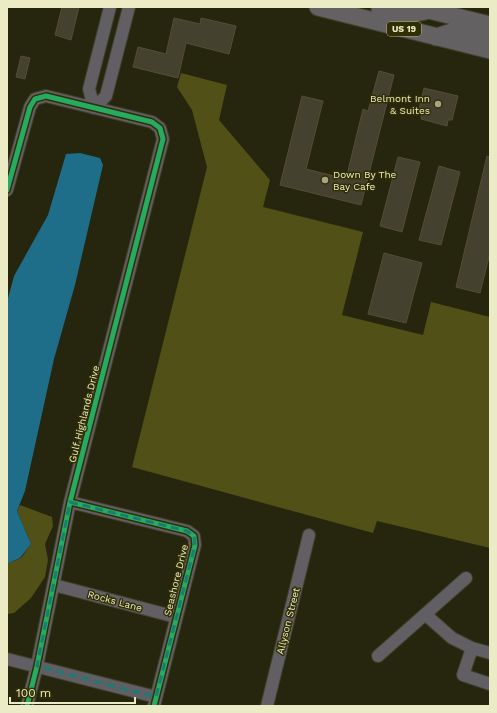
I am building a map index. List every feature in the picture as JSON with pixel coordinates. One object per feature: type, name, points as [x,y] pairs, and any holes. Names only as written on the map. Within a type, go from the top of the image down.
[{"type":"highway","name":"US 19","points":[[318,7],[490,50]]},
{"type":"highway","points":[[366,7],[403,16],[423,9]]},
{"type":"highway","name":"US 19","points":[[423,9],[490,25]]},
{"type":"highway","points":[[436,37],[458,30],[490,38]]},
{"type":"street","points":[[94,108],[89,89],[110,7]]},
{"type":"street","points":[[94,108],[106,96],[129,7]]},
{"type":"street","points":[[7,190],[30,107],[35,98],[46,96],[94,108]]},
{"type":"street","name":"Gulf Highlands Drive","points":[[27,706],[37,666],[70,502],[163,139],[160,128],[152,122],[94,108]]},
{"type":"street","name":"Seashore Drive","points":[[70,502],[187,531],[194,536],[195,545],[155,702]]},
{"type":"street","name":"Allyson Street","points":[[267,706],[310,535]]},
{"type":"street","points":[[378,656],[466,578]]},
{"type":"street","name":"Rocks Lane","points":[[54,585],[176,617]]},
{"type":"street","points":[[426,615],[452,638],[472,648],[490,653]]},
{"type":"street","points":[[472,648],[463,675],[490,684]]},
{"type":"street","points":[[7,659],[37,666],[155,702]]},
{"type":"highlighted area","points":[[70,502],[187,531],[194,536],[195,545],[156,697],[37,666]]},
{"type":"shaded area","points":[[181,73],[227,85],[219,120],[270,180],[263,207],[363,232],[342,315],[423,335],[431,302],[490,317],[490,548],[377,521],[373,533],[132,467],[207,167],[192,110],[177,87]]},
{"type":"shaded area","points":[[20,505],[52,517],[53,526],[45,544],[48,560],[45,577],[31,598],[14,613],[7,614],[7,564],[21,558],[31,544],[17,511]]},
{"type":"water","points":[[80,153],[100,158],[103,165],[75,285],[54,359],[25,491],[17,511],[31,544],[20,558],[7,564],[7,302],[14,276],[48,215],[66,154]]},
{"type":"building","points":[[62,7],[79,7],[71,40],[55,35]]},
{"type":"building","points":[[174,18],[200,24],[201,18],[236,26],[229,54],[186,43],[178,78],[133,67],[138,47],[166,54]]},
{"type":"building","points":[[21,56],[30,58],[25,79],[16,77]]},
{"type":"building","points":[[379,71],[394,75],[361,205],[280,185],[302,96],[323,101],[306,169],[346,179],[363,109],[368,111]]},
{"type":"building","name":"Belmont Inn & Suites","points":[[424,88],[458,96],[452,120],[448,120],[447,126],[421,119],[422,113],[418,113]]},
{"type":"building","points":[[487,156],[490,157],[490,253],[480,293],[456,287]]},
{"type":"building","points":[[398,157],[420,162],[402,232],[380,226]]},
{"type":"building","points":[[439,166],[460,172],[441,245],[419,240]]},
{"type":"building","points":[[384,253],[422,263],[406,323],[368,314]]},
{"type":"cycle path","points":[[7,190],[30,107],[35,99],[46,96],[152,122],[160,128],[163,139],[70,502],[37,666],[27,706]]},
{"type":"cycle path","points":[[70,502],[187,531],[194,536],[195,545],[154,706]]},
{"type":"place","name":"Belmont Inn & Suites","points":[[438,104]]},
{"type":"place","name":"Down By The Bay Cafe","points":[[325,180]]}]
